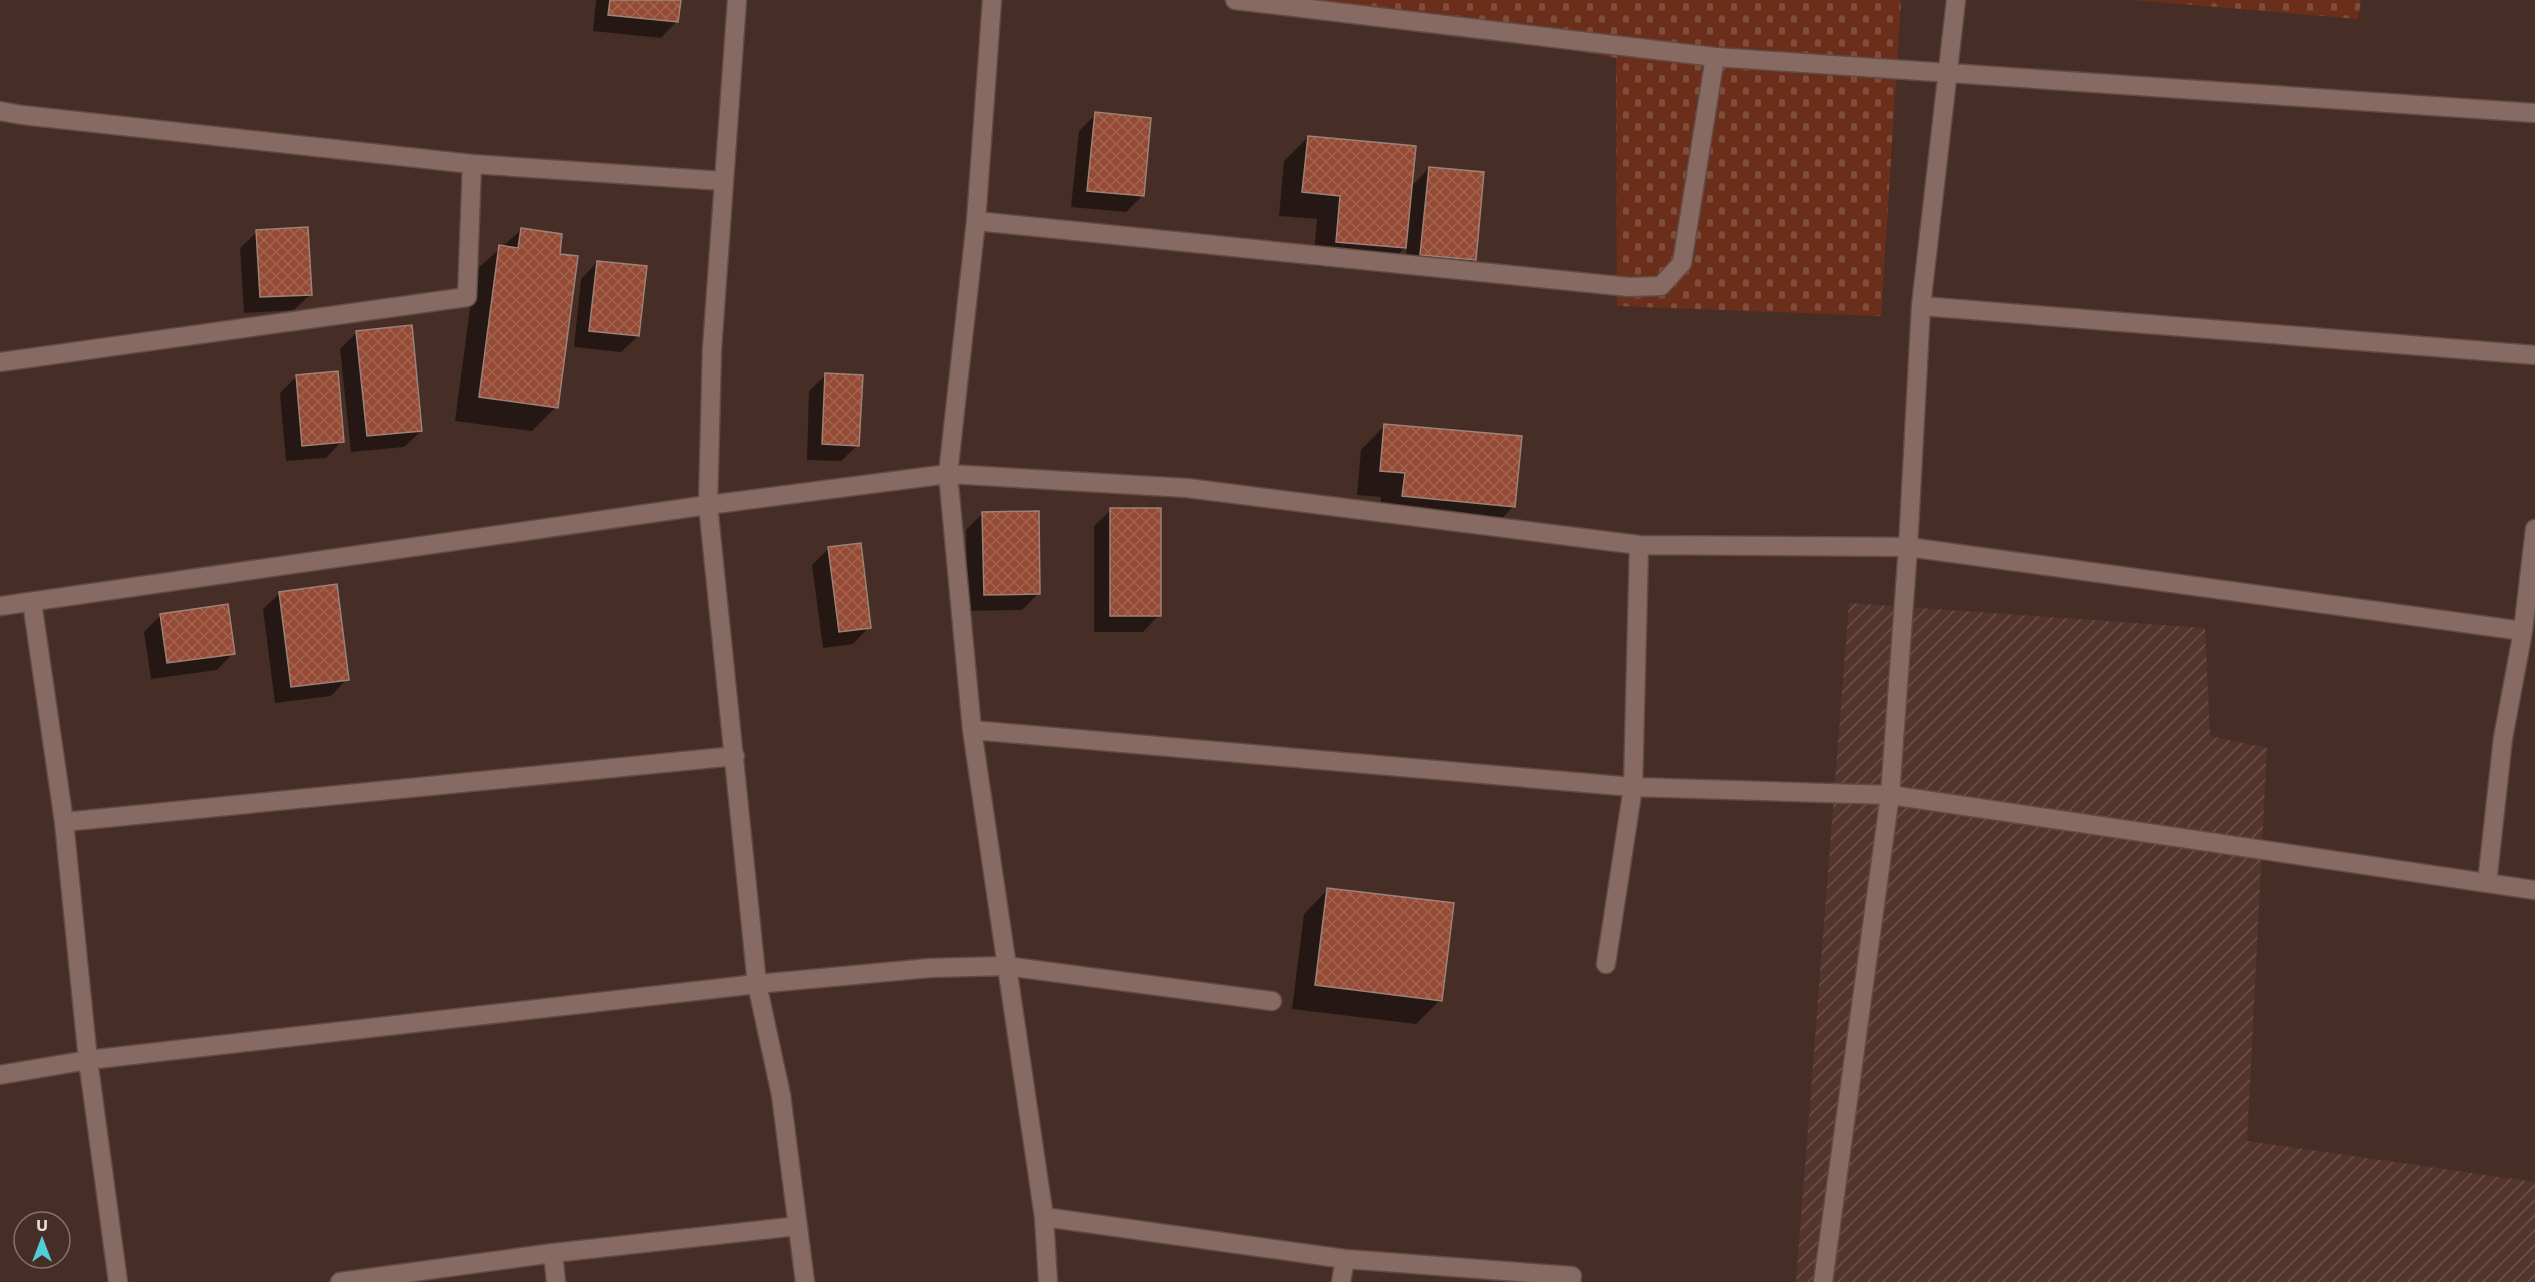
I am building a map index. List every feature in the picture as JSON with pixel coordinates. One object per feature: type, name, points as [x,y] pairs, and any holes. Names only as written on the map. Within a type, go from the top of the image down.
[{"type":"street","points":[[737,0],[712,349],[708,505],[757,984],[781,1095],[805,1282]]},
{"type":"street","points":[[993,0],[976,221],[948,474],[972,730],[1044,1217],[1048,1282]]},
{"type":"street","points":[[1235,0],[1715,57],[2535,113]]},
{"type":"street","points":[[1823,1282],[1890,795],[1908,547],[1921,306],[1956,0]]},
{"type":"street","points":[[976,221],[1629,287],[1661,286],[1682,263],[1715,57]]},
{"type":"street","points":[[0,111],[472,165],[723,181]]},
{"type":"street","points":[[0,362],[466,297],[472,165]]},
{"type":"street","points":[[1921,306],[2535,355]]},
{"type":"street","points":[[0,606],[708,505],[948,474],[1187,488],[1639,545],[1908,547],[2523,631]]},
{"type":"street","points":[[2487,883],[2503,738],[2523,631],[2535,529]]},
{"type":"street","points":[[1606,964],[1632,787],[1639,545]]},
{"type":"street","points":[[32,602],[64,822],[88,1060],[118,1282]]},
{"type":"street","points":[[972,730],[1632,787],[1890,795],[2535,890]]},
{"type":"street","points":[[64,822],[735,756]]},
{"type":"street","points":[[0,1075],[88,1060],[757,984],[930,968],[1006,966],[1272,1000]]},
{"type":"street","points":[[1044,1217],[1345,1259],[1572,1276],[1571,1282]]},
{"type":"street","points":[[340,1282],[553,1253],[798,1226]]},
{"type":"street","points":[[553,1253],[556,1282]]},
{"type":"street","points":[[1341,1282],[1345,1259]]},
{"type":"shaded area","points":[[1849,603],[2205,628],[2210,736],[2267,748],[2247,1141],[2535,1182],[2535,1282],[1796,1282]]},
{"type":"green space","points":[[1297,0],[1901,0],[1881,316],[1617,306],[1616,58]]},
{"type":"green space","points":[[2133,0],[2361,0],[2358,19]]},
{"type":"building","points":[[610,0],[681,0],[678,22],[608,15]]},
{"type":"building","points":[[1095,112],[1151,118],[1144,196],[1087,191]]},
{"type":"building","points":[[1308,136],[1416,146],[1406,248],[1336,242],[1340,196],[1302,192]]},
{"type":"building","points":[[1429,167],[1484,172],[1476,260],[1420,255]]},
{"type":"building","points":[[308,227],[312,295],[260,297],[256,230]]},
{"type":"building","points":[[521,228],[562,234],[560,254],[578,256],[558,408],[479,397],[499,245],[518,248]]},
{"type":"building","points":[[597,261],[647,266],[639,336],[589,331]]},
{"type":"building","points":[[412,325],[422,431],[367,436],[356,331]]},
{"type":"building","points":[[338,371],[344,442],[302,446],[296,375]]},
{"type":"building","points":[[825,373],[863,375],[859,446],[822,444]]},
{"type":"building","points":[[1384,424],[1522,436],[1515,507],[1402,496],[1405,473],[1380,471]]},
{"type":"building","points":[[1110,508],[1161,508],[1161,616],[1110,616]]},
{"type":"building","points":[[1039,511],[1040,594],[984,595],[982,512]]},
{"type":"building","points":[[861,543],[871,628],[839,632],[828,547]]},
{"type":"building","points":[[337,584],[349,680],[291,687],[279,592]]},
{"type":"building","points":[[228,604],[235,654],[167,663],[160,614]]},
{"type":"building","points":[[1327,888],[1454,903],[1442,1001],[1315,985]]}]
